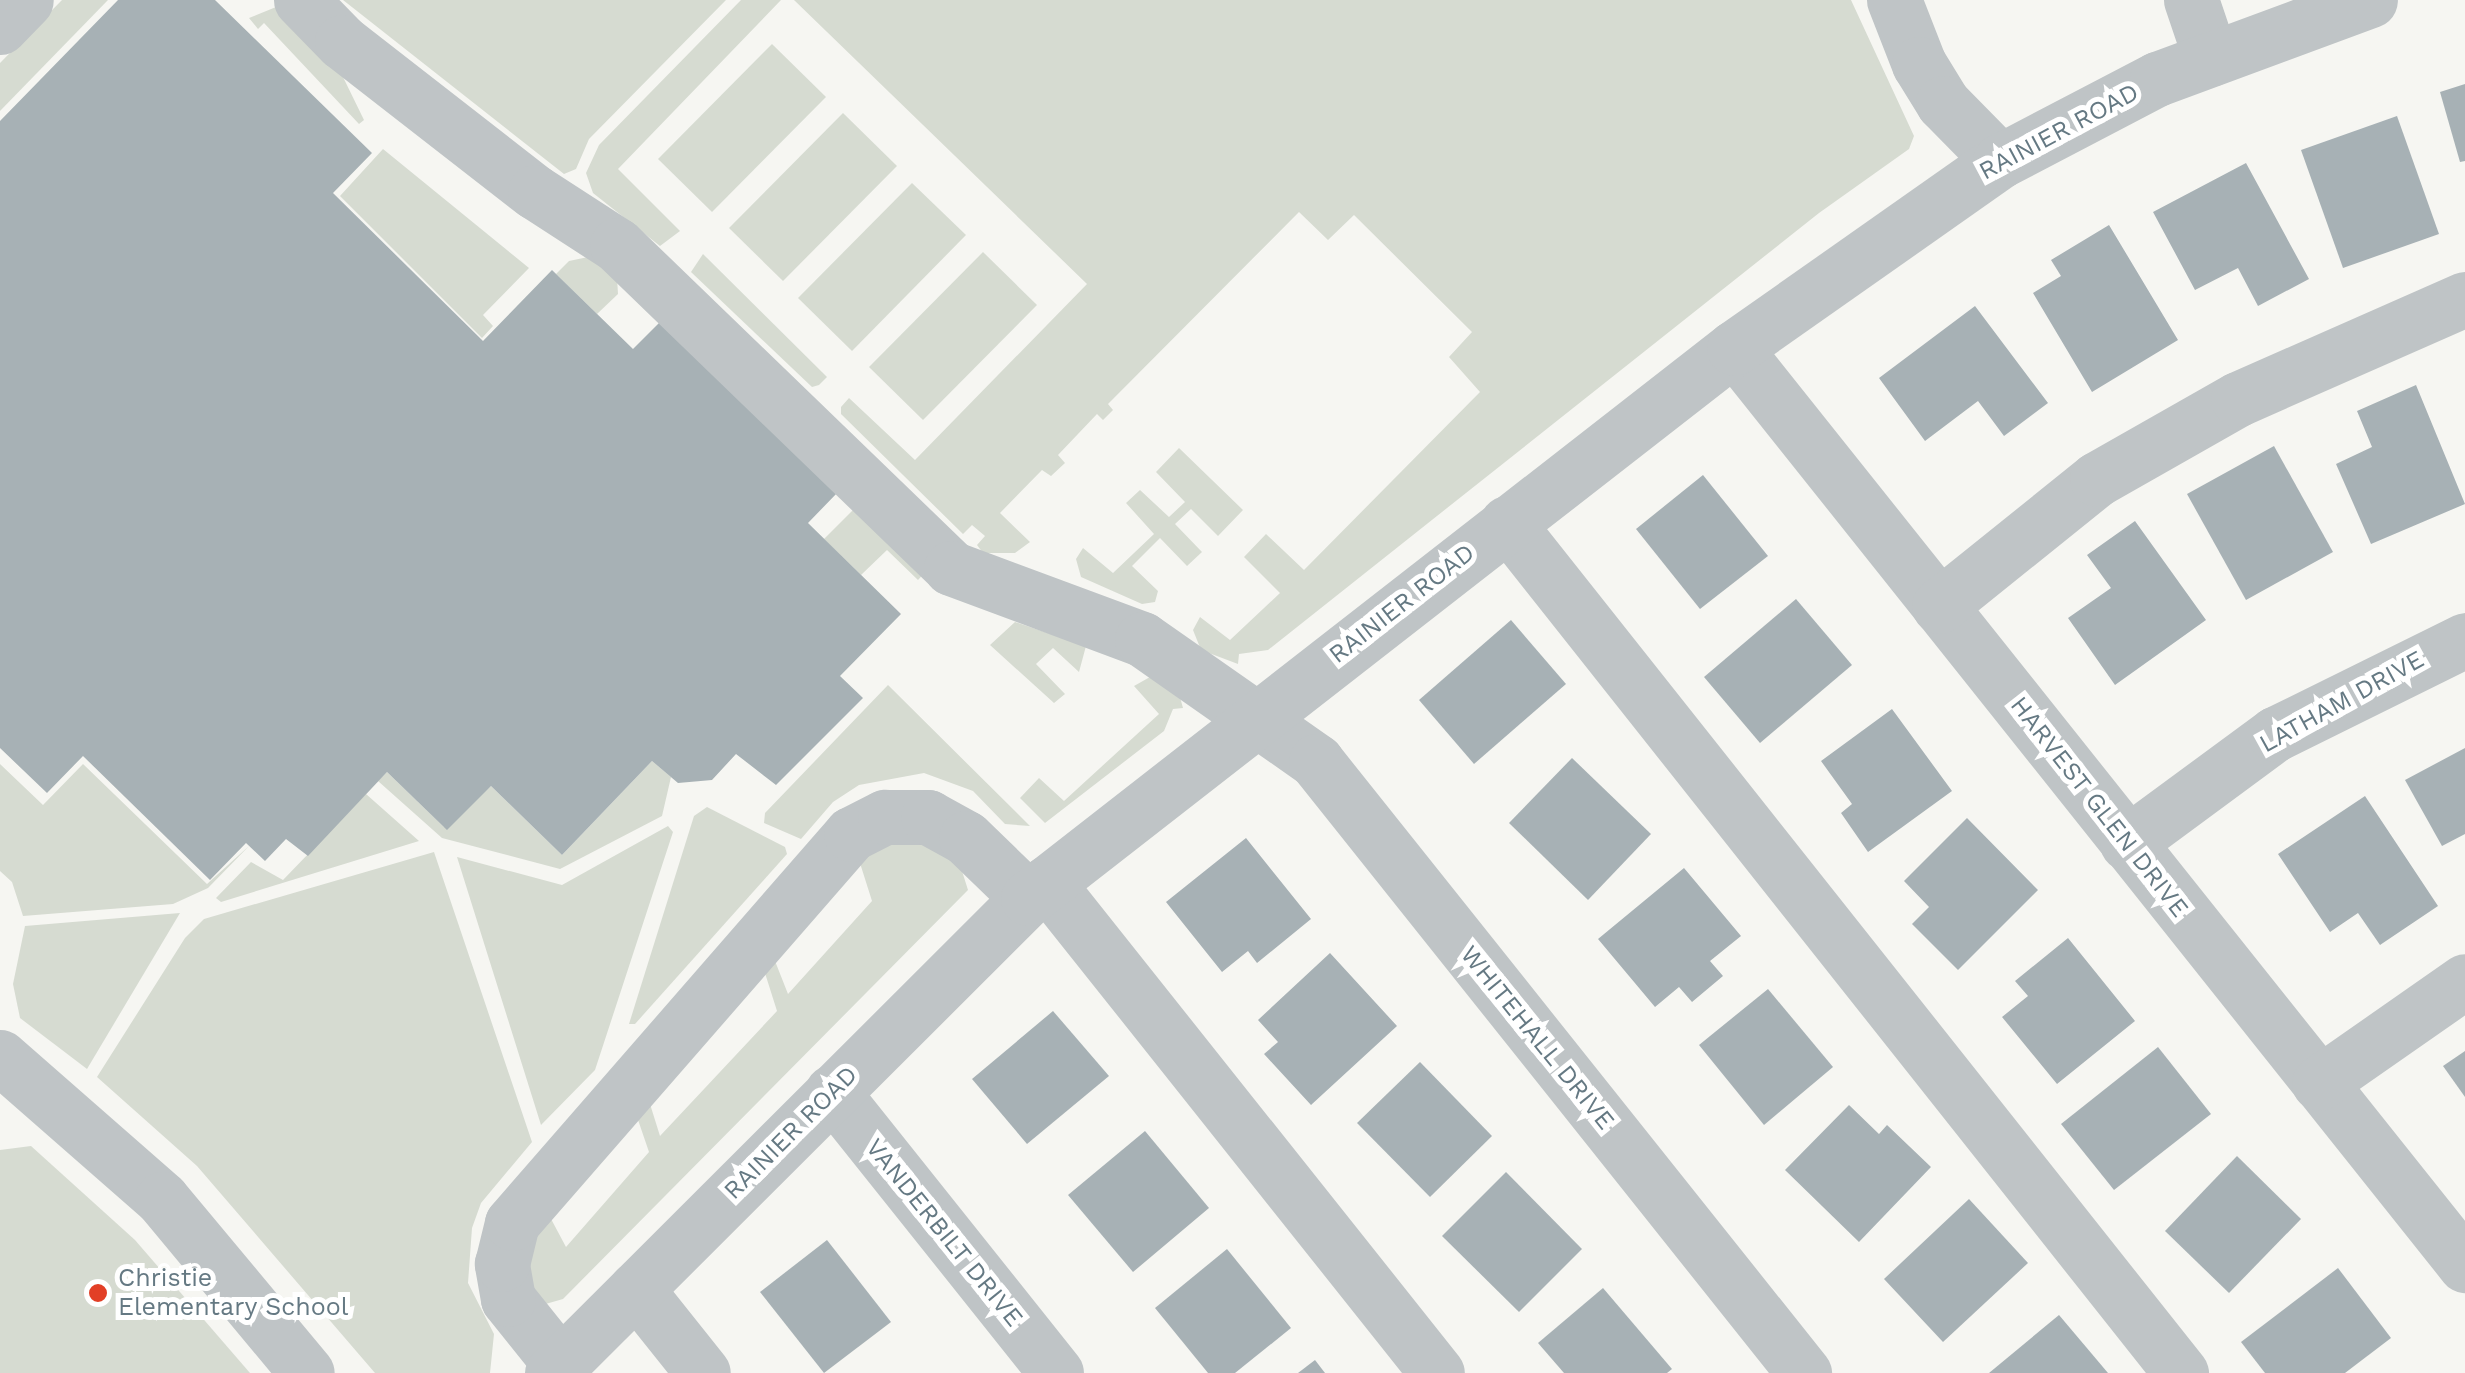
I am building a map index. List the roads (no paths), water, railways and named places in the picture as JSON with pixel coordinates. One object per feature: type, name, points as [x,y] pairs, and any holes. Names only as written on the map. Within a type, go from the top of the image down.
[{"type":"street","points":[[0,26],[26,0]]},
{"type":"street","name":"WHITEHALL DRIVE","points":[[300,0],[342,42],[535,192],[617,245],[950,568],[1142,639],[1316,761],[1804,1373]]},
{"type":"street","points":[[1894,0],[1919,64],[1944,104],[2000,162]]},
{"type":"street","points":[[2191,0],[2210,59]]},
{"type":"street","name":"RAINIER ROAD","points":[[556,1369],[1037,890],[1734,348],[2000,162],[2157,80],[2370,0]]},
{"type":"street","points":[[1939,606],[2097,479],[2238,399],[2465,299]]},
{"type":"street","name":"HARVEST GLEN DRIVE","points":[[1734,348],[2465,1266]]},
{"type":"street","points":[[1506,524],[2181,1373]]},
{"type":"street","name":"LATHAM DRIVE","points":[[2128,843],[2275,734],[2465,640]]},
{"type":"street","points":[[556,1369],[508,1299],[502,1264],[512,1223],[851,834],[885,817],[928,817],[966,838],[1037,890],[1437,1373]]},
{"type":"street","points":[[2318,1083],[2465,981]]},
{"type":"street","points":[[0,1057],[162,1199],[308,1373]]},
{"type":"street","name":"VANDERBILT DRIVE","points":[[832,1092],[1056,1373]]},
{"type":"street","points":[[636,1289],[702,1373]]},
{"type":"place","name":"Christie Elementary School","points":[[98,1293]]}]
